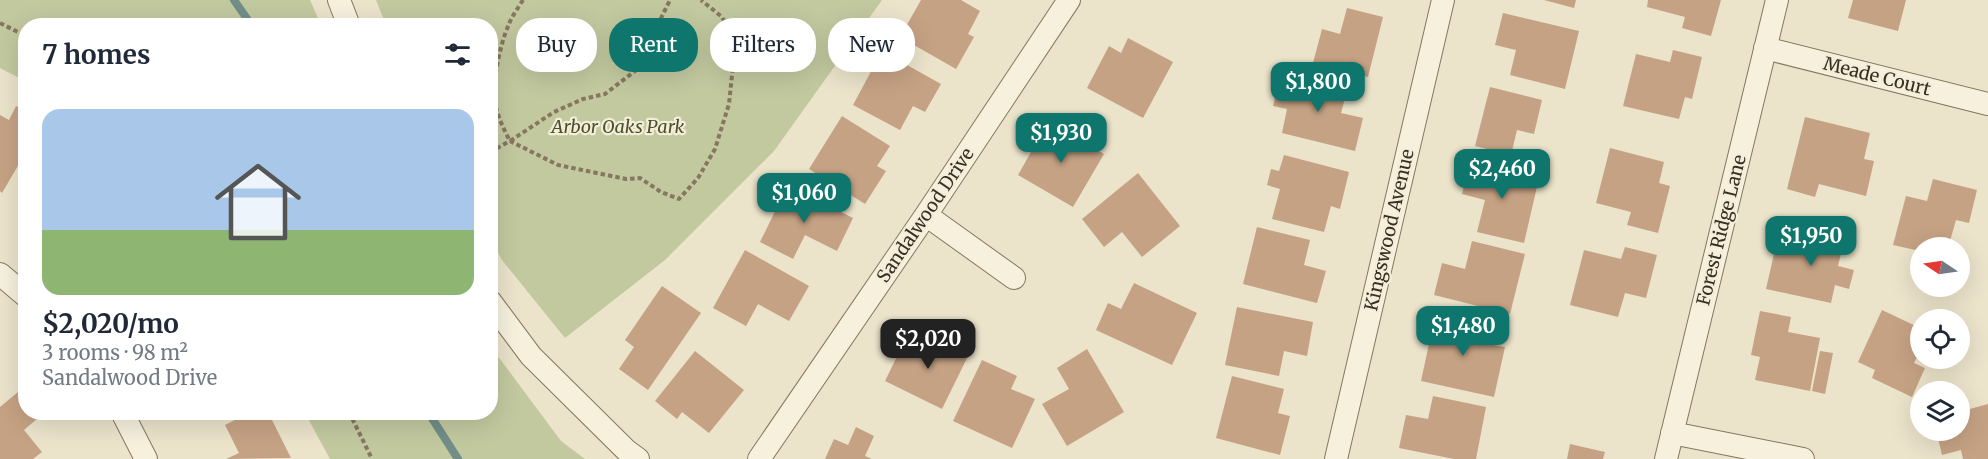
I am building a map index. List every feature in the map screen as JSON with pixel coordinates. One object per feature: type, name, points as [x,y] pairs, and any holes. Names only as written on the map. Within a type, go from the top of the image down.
[{"type":"street","points":[[339,0],[346,18]]},
{"type":"street","name":"Sandalwood Drive","points":[[759,459],[926,215],[1069,0]]},
{"type":"street","name":"Kingswood Avenue","points":[[1336,459],[1443,0]]},
{"type":"street","name":"Forest Ridge Lane","points":[[1666,459],[1777,0]]},
{"type":"street","name":"Meade Court","points":[[1765,48],[1988,104]]},
{"type":"street","points":[[926,215],[1014,278]]},
{"type":"street","points":[[0,274],[18,289]]},
{"type":"street","points":[[498,312],[531,356],[627,451],[638,459]]},
{"type":"street","points":[[126,420],[146,459]]},
{"type":"street","points":[[1672,433],[1803,459]]},
{"type":"path","points":[[498,69],[509,24],[523,0]]},
{"type":"path","points":[[498,148],[554,112],[583,99],[605,94],[635,71],[670,0]]},
{"type":"path","points":[[498,113],[510,141],[558,165],[626,179],[640,178],[661,192],[679,199],[698,178],[715,149],[729,104],[734,56],[730,33],[722,17],[701,0]]},
{"type":"path","points":[[0,23],[18,32]]},
{"type":"path","points":[[352,420],[372,459]]},
{"type":"green space","points":[[0,0],[310,0],[318,18],[18,18],[18,77],[0,68]]},
{"type":"green space","name":"Arbor Oaks Park","points":[[376,0],[882,0],[869,18],[828,18],[828,72],[831,72],[774,151],[665,260],[565,338],[498,253],[498,18],[383,18]]},
{"type":"green space","points":[[498,356],[561,441],[585,459],[330,459],[309,420],[498,420]]},
{"type":"building","points":[[921,0],[961,0],[980,11],[968,34],[974,37],[956,69],[915,46],[915,18],[911,18]]},
{"type":"building","points":[[1544,0],[1576,0],[1574,8]]},
{"type":"building","points":[[1648,0],[1721,0],[1711,36],[1682,28],[1685,17],[1647,7]]},
{"type":"building","points":[[1853,0],[1906,0],[1898,31],[1848,18]]},
{"type":"building","points":[[1347,8],[1383,17],[1368,77],[1313,63],[1322,29],[1340,34]]},
{"type":"building","points":[[1503,13],[1579,31],[1565,89],[1510,75],[1516,50],[1495,45]]},
{"type":"building","points":[[1128,38],[1173,62],[1143,118],[1087,88],[1109,46],[1121,53]]},
{"type":"building","points":[[1673,50],[1702,57],[1692,99],[1685,97],[1679,119],[1623,106],[1636,54],[1670,62]]},
{"type":"building","points":[[915,69],[941,84],[925,112],[913,106],[900,130],[853,105],[871,72],[915,72]]},
{"type":"building","points":[[1292,74],[1348,87],[1341,113],[1363,118],[1355,151],[1282,133],[1287,109],[1273,106],[1278,86],[1288,89]]},
{"type":"building","points":[[1490,87],[1542,100],[1534,134],[1517,130],[1511,155],[1475,146]]},
{"type":"building","points":[[16,106],[18,107],[18,166],[2,193],[0,191],[0,115],[9,120]]},
{"type":"building","points":[[842,116],[890,146],[877,166],[886,171],[865,204],[809,169]]},
{"type":"building","points":[[1805,117],[1870,133],[1864,159],[1874,161],[1866,196],[1819,184],[1815,197],[1787,189]]},
{"type":"building","points":[[1048,122],[1104,154],[1073,207],[1018,175]]},
{"type":"building","points":[[1610,148],[1664,162],[1659,183],[1670,186],[1658,233],[1627,225],[1631,212],[1596,203]]},
{"type":"building","points":[[1284,155],[1349,172],[1340,209],[1331,206],[1324,232],[1272,219],[1280,189],[1267,185],[1271,169],[1279,171]]},
{"type":"building","points":[[1470,161],[1539,178],[1524,243],[1477,232],[1485,200],[1462,194]]},
{"type":"building","points":[[1138,173],[1180,226],[1142,257],[1122,232],[1104,247],[1082,219]]},
{"type":"building","points":[[1933,179],[1977,190],[1969,223],[1956,220],[1951,237],[1910,237],[1910,249],[1893,245],[1906,196],[1927,201]]},
{"type":"building","points":[[788,185],[853,218],[837,251],[805,235],[793,259],[760,242]]},
{"type":"building","points":[[1811,226],[1846,233],[1838,266],[1854,270],[1849,289],[1835,285],[1831,303],[1766,289],[1776,245],[1805,251]]},
{"type":"building","points":[[1257,227],[1310,240],[1304,265],[1326,271],[1317,303],[1243,284]]},
{"type":"building","points":[[1472,241],[1525,254],[1510,314],[1434,295],[1442,263],[1465,269]]},
{"type":"building","points":[[1625,247],[1657,255],[1646,298],[1625,293],[1618,317],[1570,305],[1584,250],[1621,259]]},
{"type":"building","points":[[745,250],[809,286],[789,321],[758,304],[746,326],[713,308]]},
{"type":"building","points":[[1134,283],[1197,313],[1172,365],[1096,330],[1108,303],[1121,309]]},
{"type":"building","points":[[662,286],[701,313],[648,390],[619,369],[634,347],[625,340]]},
{"type":"building","points":[[1237,307],[1313,322],[1307,356],[1284,351],[1279,376],[1225,365]]},
{"type":"building","points":[[1882,310],[1910,323],[1910,369],[1925,369],[1919,381],[1910,381],[1910,396],[1872,378],[1875,370],[1858,362]]},
{"type":"building","points":[[1760,311],[1791,317],[1788,332],[1820,338],[1810,391],[1755,380],[1760,357],[1751,355]]},
{"type":"building","points":[[1435,316],[1496,329],[1493,345],[1505,347],[1494,397],[1421,381]]},
{"type":"building","points":[[939,336],[970,352],[942,409],[885,381],[906,338],[932,351]]},
{"type":"building","points":[[1087,349],[1124,412],[1067,446],[1042,404],[1069,389],[1057,368]]},
{"type":"building","points":[[695,351],[744,390],[709,433],[682,412],[677,419],[655,401]]},
{"type":"building","points":[[1820,351],[1833,353],[1825,394],[1812,391]]},
{"type":"building","points":[[982,360],[1017,376],[1011,389],[1035,399],[1012,448],[953,421]]},
{"type":"building","points":[[1232,376],[1284,389],[1278,413],[1290,416],[1280,455],[1216,438]]},
{"type":"building","points":[[18,392],[18,420],[36,420],[24,430],[42,452],[33,459],[0,459],[0,407]]},
{"type":"building","points":[[1433,396],[1486,407],[1476,459],[1454,459],[1399,448],[1406,415],[1428,419]]},
{"type":"building","points":[[1988,404],[1988,459],[1963,459],[1961,450],[1942,455],[1939,441],[1970,441],[1970,409]]},
{"type":"building","points":[[235,420],[272,420],[291,458],[226,459],[239,453],[225,425]]},
{"type":"building","points":[[856,427],[874,436],[865,456],[872,459],[825,459],[834,439],[848,445]]},
{"type":"building","points":[[1570,444],[1605,452],[1603,459],[1567,459]]},
{"type":"waterway","points":[[234,0],[246,18]]},
{"type":"waterway","points":[[433,420],[458,459]]}]
